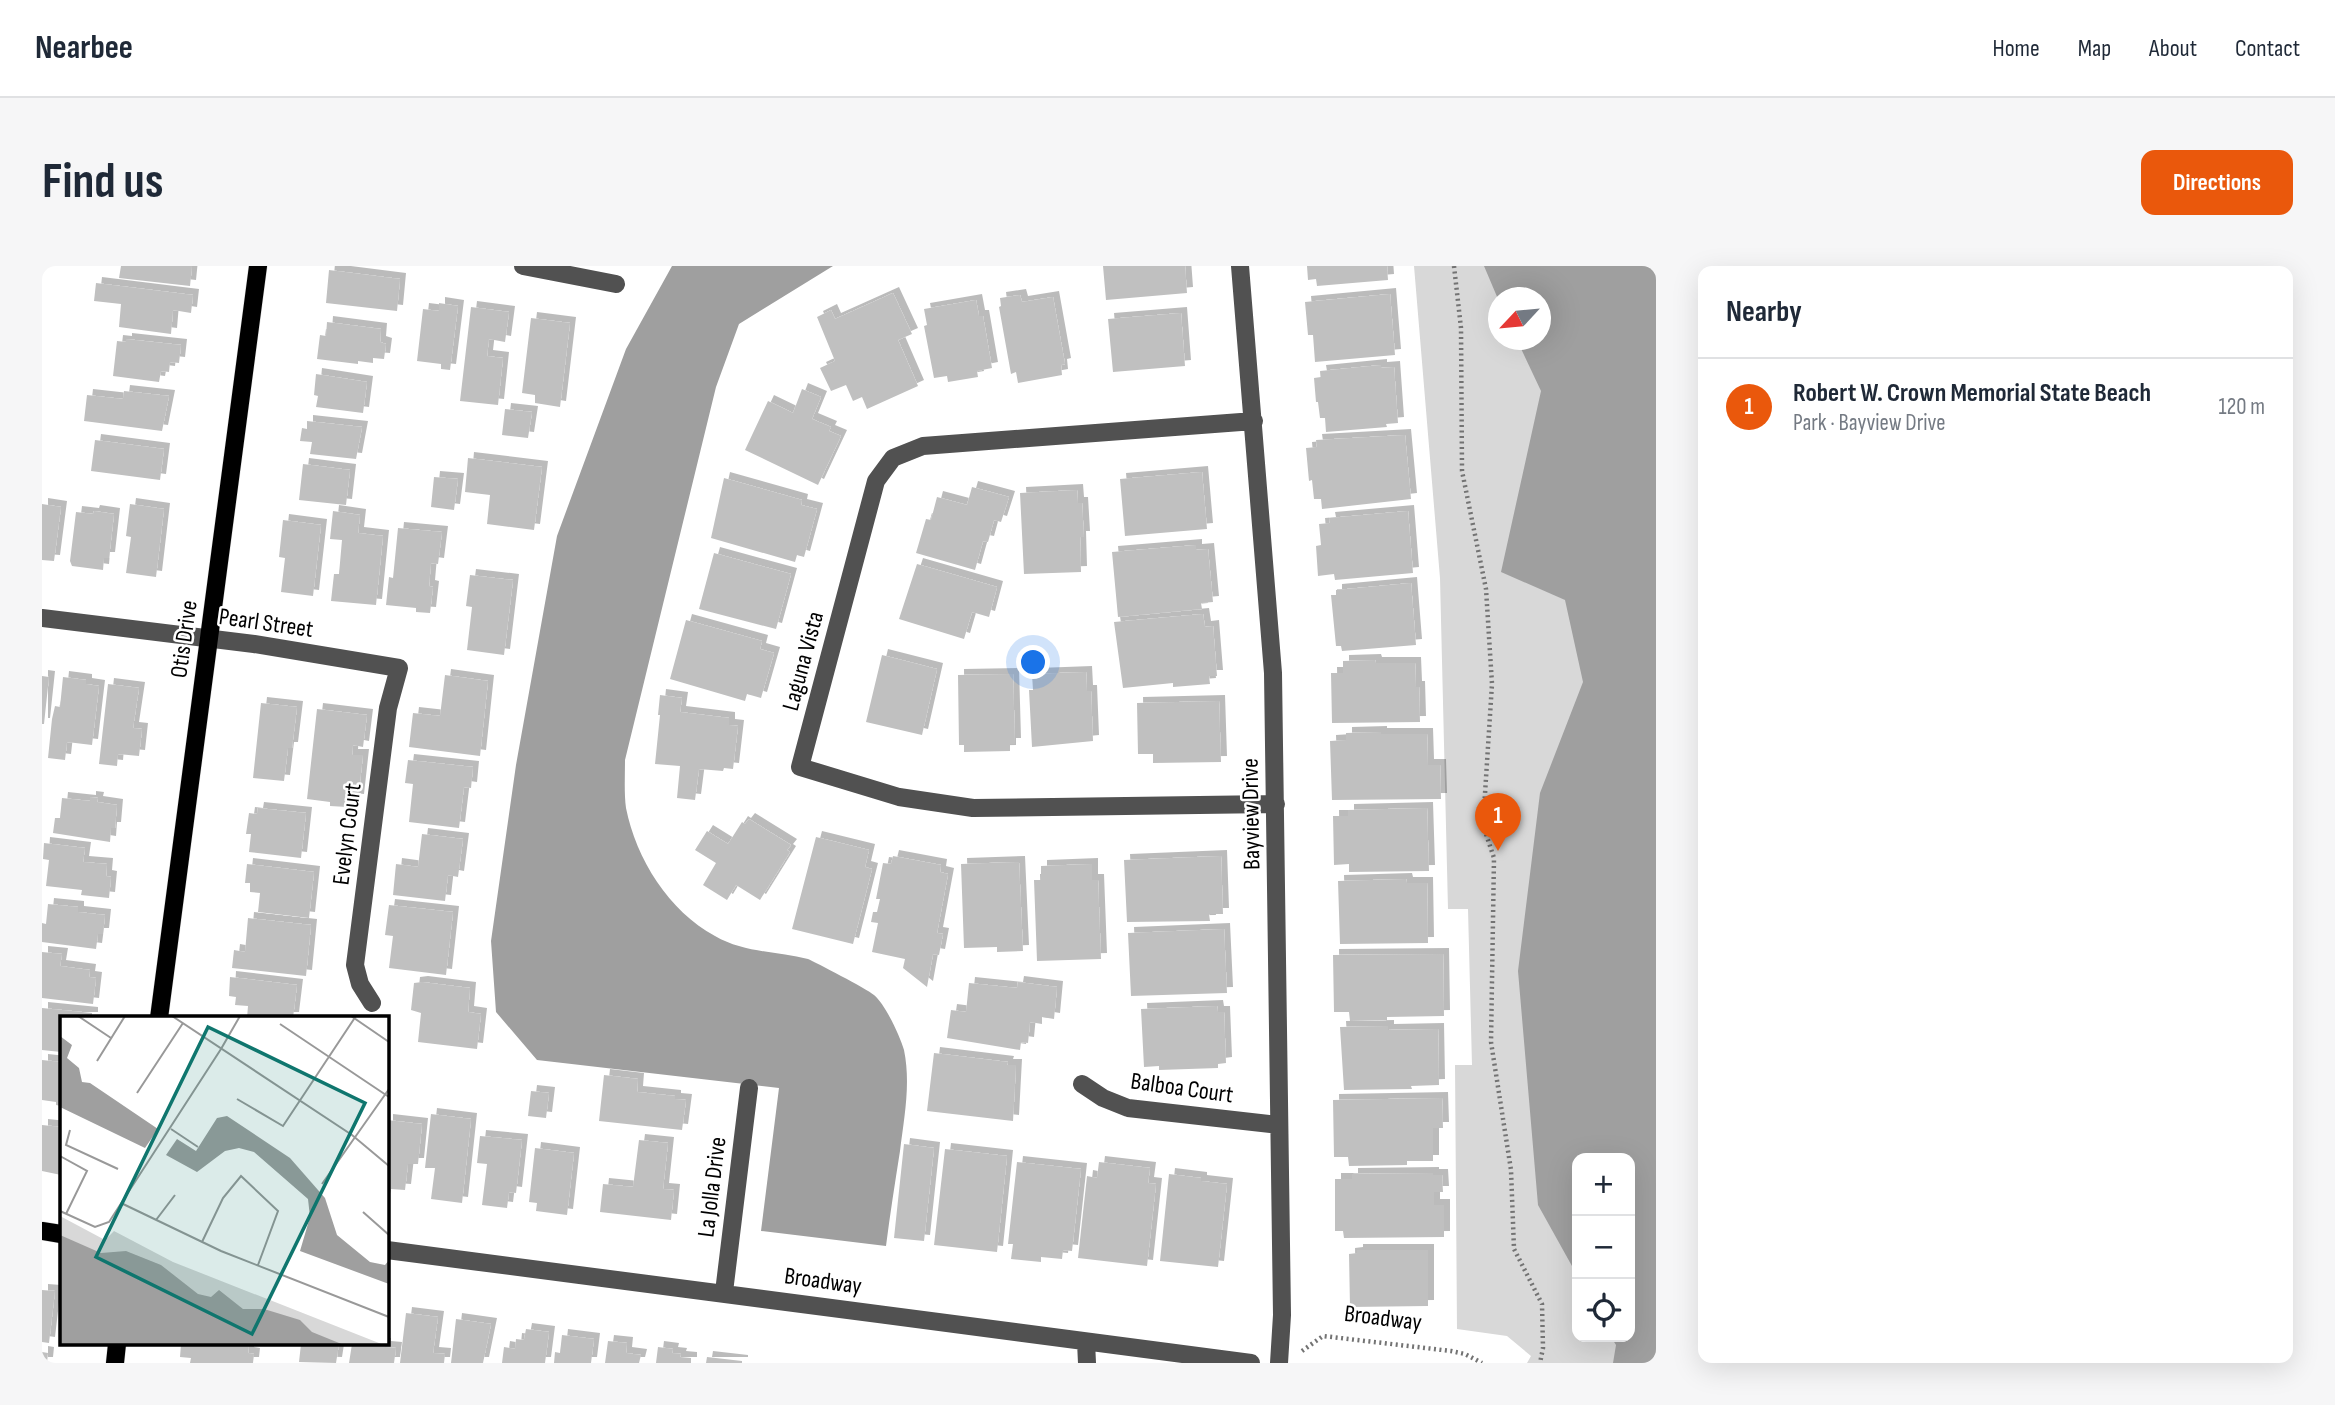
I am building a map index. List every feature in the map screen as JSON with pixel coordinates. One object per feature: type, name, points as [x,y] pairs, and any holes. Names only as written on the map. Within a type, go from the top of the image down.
[{"type":"main road","name":"Otis Drive","points":[[159,1016],[258,266]]},
{"type":"main road","points":[[42,1231],[60,1234]]},
{"type":"street","points":[[523,266],[615,285]]},
{"type":"street","name":"Bayview Drive","points":[[1240,266],[1273,673],[1279,1125],[1286,1360]]},
{"type":"street","name":"Laguna Vista","points":[[1254,421],[923,446],[893,458],[876,481],[800,767],[900,797],[973,808],[1276,804]]},
{"type":"street","name":"Pearl Street","points":[[42,618],[254,644],[399,668]]},
{"type":"street","name":"Evelyn Court","points":[[372,1003],[360,984],[355,965],[388,708],[399,668]]},
{"type":"street","name":"Balboa Court","points":[[1082,1084],[1103,1098],[1128,1108],[1279,1125]]},
{"type":"street","name":"La Jolla Drive","points":[[724,1292],[749,1088]]},
{"type":"street","name":"Broadway","points":[[388,1250],[1251,1363]]},
{"type":"street","points":[[1086,1342],[1087,1363]]},
{"type":"path","points":[[1454,266],[1461,328],[1462,471],[1486,589],[1492,684],[1483,825],[1494,858],[1491,1042],[1511,1170],[1514,1249],[1542,1304],[1544,1348],[1540,1363]]},
{"type":"path","name":"Broadway","points":[[1286,1360],[1323,1336],[1451,1351],[1465,1354],[1482,1363]]},
{"type":"shaded area","points":[[672,266],[833,266],[739,324],[716,387],[625,760],[626,808],[638,846],[657,882],[683,913],[698,925],[737,946],[808,959],[874,995],[887,1013],[904,1050],[907,1088],[886,1246],[761,1231],[779,1088],[537,1060],[496,1012],[491,941],[516,765],[557,536],[626,349]]},
{"type":"shaded area","points":[[1414,266],[1656,266],[1656,1363],[1527,1363],[1531,1356],[1507,1336],[1457,1329],[1455,1065],[1472,1065],[1468,909],[1448,909],[1440,578]]},
{"type":"shaded area","points":[[1484,266],[1656,266],[1656,1363],[1613,1363],[1614,1342],[1635,1342],[1635,1153],[1572,1153],[1572,1266],[1538,1205],[1518,971],[1540,793],[1583,682],[1565,600],[1501,572],[1541,391],[1522,350],[1551,350],[1551,287],[1493,287]]},
{"type":"building","points":[[121,266],[192,266],[190,286],[119,278]]},
{"type":"building","points":[[1103,266],[1185,266],[1187,293],[1106,300]]},
{"type":"building","points":[[1307,266],[1387,266],[1388,280],[1317,286],[1316,279],[1308,280]]},
{"type":"building","points":[[329,270],[400,279],[397,311],[326,303]]},
{"type":"building","points":[[96,283],[193,295],[191,313],[173,310],[171,334],[119,327],[121,304],[94,301]]},
{"type":"building","points":[[893,293],[912,334],[898,340],[918,386],[867,409],[862,397],[853,401],[846,385],[831,391],[820,368],[835,361],[817,317],[831,310],[835,319]]},
{"type":"building","points":[[1390,294],[1395,355],[1315,362],[1313,335],[1308,335],[1305,302]]},
{"type":"building","points":[[1020,295],[1022,302],[1053,297],[1065,364],[1061,365],[1062,375],[1018,383],[1016,372],[1011,374],[999,307],[1000,298]]},
{"type":"building","points":[[976,300],[979,316],[983,316],[992,368],[977,371],[978,377],[948,382],[947,376],[934,378],[924,326],[927,325],[924,309]]},
{"type":"building","points":[[439,303],[458,306],[450,370],[441,369],[441,364],[417,361],[423,309],[439,311]]},
{"type":"building","points":[[471,307],[509,312],[505,342],[489,339],[487,356],[503,358],[498,405],[460,401]]},
{"type":"building","points":[[1181,313],[1185,366],[1113,372],[1108,319]]},
{"type":"building","points":[[531,318],[570,323],[560,407],[535,403],[535,395],[522,393]]},
{"type":"building","points":[[327,322],[381,329],[380,342],[386,344],[384,359],[373,358],[373,363],[358,361],[358,364],[317,359],[320,335],[326,336]]},
{"type":"building","points":[[126,339],[181,345],[179,363],[170,362],[169,372],[161,371],[159,382],[113,376],[117,341],[126,342]]},
{"type":"building","points":[[1381,365],[1381,368],[1394,367],[1398,423],[1386,424],[1387,427],[1326,432],[1325,418],[1320,418],[1316,402],[1314,378],[1321,377],[1320,371]]},
{"type":"building","points":[[316,374],[367,382],[363,413],[316,407]]},
{"type":"building","points":[[802,389],[821,397],[812,419],[831,427],[829,431],[841,436],[818,485],[745,450],[768,401],[793,413]]},
{"type":"building","points":[[124,391],[169,396],[162,431],[84,421],[87,395],[123,399]]},
{"type":"building","points":[[505,409],[532,412],[528,438],[502,435]]},
{"type":"building","points":[[307,421],[362,427],[356,459],[310,454],[312,442],[300,441],[302,428],[307,429]]},
{"type":"building","points":[[1405,435],[1411,499],[1322,509],[1321,499],[1314,499],[1312,480],[1309,481],[1306,448],[1317,447],[1316,440]]},
{"type":"building","points":[[95,440],[164,449],[160,480],[91,471]]},
{"type":"building","points":[[468,458],[542,467],[534,530],[487,524],[490,495],[465,492]]},
{"type":"building","points":[[303,464],[350,470],[346,505],[299,500]]},
{"type":"building","points":[[1202,472],[1207,529],[1125,536],[1120,479]]},
{"type":"building","points":[[434,477],[458,479],[454,510],[431,507]]},
{"type":"building","points":[[724,478],[802,500],[801,505],[817,509],[804,557],[797,555],[795,562],[711,538]]},
{"type":"building","points":[[972,487],[1009,497],[1001,522],[994,520],[988,542],[983,541],[975,570],[916,553],[926,519],[931,520],[937,497],[967,505]]},
{"type":"building","points":[[1077,490],[1078,503],[1082,503],[1084,537],[1080,537],[1081,572],[1024,574],[1020,493]]},
{"type":"building","points":[[42,504],[61,507],[54,561],[42,560]]},
{"type":"building","points":[[130,504],[164,509],[156,577],[126,573],[131,537],[126,536]]},
{"type":"building","points":[[94,511],[114,514],[109,558],[104,558],[103,570],[72,566],[70,561],[76,512],[93,514]]},
{"type":"building","points":[[333,511],[360,515],[358,533],[383,536],[376,605],[331,601],[334,574],[339,574],[342,540],[330,539]]},
{"type":"building","points":[[1408,511],[1413,573],[1335,580],[1334,574],[1318,576],[1316,546],[1321,545],[1319,524],[1330,523],[1329,518]]},
{"type":"building","points":[[283,520],[321,525],[313,596],[281,592],[285,558],[279,557]]},
{"type":"building","points":[[398,528],[442,532],[438,564],[431,563],[429,586],[433,587],[430,613],[416,612],[416,608],[386,605],[389,577],[393,578]]},
{"type":"building","points":[[1196,545],[1196,550],[1208,549],[1213,602],[1201,603],[1202,609],[1118,617],[1112,552]]},
{"type":"building","points":[[714,553],[791,574],[776,629],[699,609]]},
{"type":"building","points":[[917,564],[997,587],[989,617],[972,612],[964,639],[899,619]]},
{"type":"building","points":[[470,575],[513,580],[504,655],[467,650],[472,607],[466,606]]},
{"type":"building","points":[[1411,583],[1416,645],[1342,651],[1341,646],[1336,646],[1331,595],[1336,595],[1336,590]]},
{"type":"building","points":[[1203,614],[1205,627],[1213,626],[1217,676],[1209,676],[1210,684],[1173,687],[1173,683],[1123,688],[1114,622]]},
{"type":"building","points":[[686,620],[762,641],[760,649],[774,653],[761,698],[747,694],[745,701],[670,679]]},
{"type":"building","points":[[882,655],[937,669],[922,735],[866,722]]},
{"type":"building","points":[[1375,660],[1376,663],[1415,663],[1420,722],[1332,723],[1331,673],[1343,673],[1343,661]]},
{"type":"building","points":[[1086,672],[1087,691],[1091,691],[1093,741],[1032,747],[1029,690],[1033,690],[1032,674]]},
{"type":"building","points":[[1013,674],[1015,744],[1010,744],[1010,751],[964,752],[964,745],[959,745],[958,675]]},
{"type":"building","points":[[445,675],[488,681],[480,756],[409,747],[413,713],[440,716]]},
{"type":"building","points":[[42,676],[49,677],[44,724],[42,724]]},
{"type":"building","points":[[63,677],[86,680],[86,684],[99,686],[92,745],[67,742],[65,760],[48,758],[52,719],[55,706],[60,707]]},
{"type":"building","points":[[108,684],[139,688],[133,728],[142,729],[139,756],[118,754],[117,766],[99,764]]},
{"type":"building","points":[[660,695],[682,698],[680,712],[729,718],[729,725],[738,726],[733,769],[699,769],[695,800],[677,798],[680,766],[655,764]]},
{"type":"building","points":[[1219,701],[1221,762],[1153,763],[1153,754],[1138,754],[1137,703]]},
{"type":"building","points":[[261,703],[297,707],[292,748],[288,748],[284,781],[253,778]]},
{"type":"building","points":[[317,709],[367,715],[363,747],[353,745],[352,755],[363,755],[358,800],[348,799],[347,807],[330,806],[330,802],[307,799]]},
{"type":"building","points":[[1346,733],[1427,734],[1428,765],[1440,765],[1441,799],[1332,800],[1330,741],[1346,740]]},
{"type":"building","points":[[408,760],[473,767],[471,788],[464,787],[459,828],[409,822],[413,784],[405,783]]},
{"type":"building","points":[[90,797],[98,798],[97,802],[117,805],[115,828],[111,828],[110,842],[53,833],[55,818],[60,818],[62,798],[90,801]]},
{"type":"building","points":[[258,808],[306,813],[301,858],[249,852],[251,834],[246,834],[249,813],[257,814]]},
{"type":"building","points":[[1427,808],[1429,871],[1349,872],[1349,864],[1334,865],[1333,816],[1348,816],[1348,810]]},
{"type":"building","points":[[749,819],[791,845],[787,850],[790,852],[760,900],[736,885],[727,900],[703,885],[716,863],[695,850],[707,831],[728,844],[742,822],[745,824]]},
{"type":"building","points":[[422,834],[463,839],[458,877],[448,875],[445,901],[393,895],[396,864],[418,867]]},
{"type":"building","points":[[816,837],[869,850],[865,867],[872,869],[853,944],[792,929]]},
{"type":"building","points":[[44,843],[85,848],[83,862],[107,864],[106,876],[111,877],[109,898],[81,895],[82,890],[46,886],[49,860],[43,859]]},
{"type":"building","points":[[893,856],[941,865],[940,872],[948,874],[937,933],[943,934],[939,955],[933,954],[927,987],[903,968],[905,959],[872,952],[878,923],[871,922],[880,899],[876,899],[883,863],[891,864]]},
{"type":"building","points":[[1221,856],[1223,914],[1209,914],[1210,921],[1127,922],[1124,860]]},
{"type":"building","points":[[1019,862],[1023,951],[997,952],[997,947],[964,948],[961,864]]},
{"type":"building","points":[[247,864],[314,872],[309,918],[258,912],[260,893],[250,892],[250,883],[245,883]]},
{"type":"building","points":[[1092,864],[1092,880],[1098,880],[1101,959],[1037,961],[1034,880],[1041,880],[1041,866]]},
{"type":"building","points":[[1406,879],[1407,883],[1427,883],[1428,943],[1340,944],[1338,881]]},
{"type":"building","points":[[48,904],[78,907],[78,912],[105,915],[103,934],[98,934],[96,949],[42,942],[42,923],[46,924]]},
{"type":"building","points":[[389,905],[453,912],[446,975],[389,968],[393,936],[385,935]]},
{"type":"building","points":[[248,918],[311,925],[306,976],[232,968],[234,950],[245,952]]},
{"type":"building","points":[[1224,929],[1227,993],[1131,996],[1128,933]]},
{"type":"building","points":[[42,952],[62,954],[60,966],[90,970],[89,977],[96,978],[93,1004],[42,998]]},
{"type":"building","points":[[1443,954],[1444,1016],[1350,1021],[1349,1012],[1334,1012],[1333,955]]},
{"type":"building","points":[[230,977],[297,985],[293,1016],[247,1016],[248,1006],[235,1005],[236,997],[229,996]]},
{"type":"building","points":[[1018,982],[1057,987],[1054,1019],[1042,1017],[1042,1024],[1030,1022],[1028,1043],[1021,1042],[1020,1050],[947,1038],[951,1010],[966,1012],[969,983],[1017,988]]},
{"type":"building","points":[[414,983],[470,988],[468,1012],[481,1014],[477,1049],[418,1042],[421,1013],[411,1010]]},
{"type":"building","points":[[1217,1006],[1218,1012],[1224,1012],[1226,1063],[1218,1064],[1218,1068],[1159,1070],[1159,1066],[1144,1067],[1141,1009]]},
{"type":"building","points":[[42,1008],[92,1013],[92,1016],[60,1016],[60,1052],[42,1050]]},
{"type":"building","points":[[1388,1026],[1388,1030],[1438,1029],[1439,1085],[1411,1086],[1412,1089],[1344,1090],[1340,1027]]},
{"type":"building","points":[[934,1053],[1016,1065],[1013,1121],[927,1111]]},
{"type":"building","points":[[42,1060],[60,1062],[60,1106],[56,1105],[56,1102],[42,1100]]},
{"type":"building","points":[[604,1075],[638,1079],[637,1092],[675,1096],[675,1099],[686,1100],[682,1130],[599,1121]]},
{"type":"building","points":[[531,1091],[549,1093],[546,1118],[528,1116]]},
{"type":"building","points":[[1442,1098],[1443,1128],[1433,1128],[1433,1161],[1407,1161],[1407,1165],[1349,1166],[1348,1157],[1334,1157],[1333,1100]]},
{"type":"building","points":[[431,1114],[471,1119],[462,1203],[431,1199],[435,1168],[425,1168]]},
{"type":"building","points":[[388,1120],[422,1124],[418,1164],[408,1164],[405,1190],[391,1189],[390,1194]]},
{"type":"building","points":[[42,1125],[60,1127],[60,1175],[42,1171]]},
{"type":"building","points":[[480,1136],[522,1140],[516,1193],[509,1192],[507,1208],[482,1205],[487,1164],[477,1163]]},
{"type":"building","points":[[639,1140],[668,1143],[663,1189],[674,1190],[671,1220],[600,1212],[603,1184],[633,1187]]},
{"type":"building","points":[[904,1144],[934,1148],[924,1241],[894,1238]]},
{"type":"building","points":[[535,1148],[574,1153],[567,1215],[536,1211],[537,1203],[529,1202]]},
{"type":"building","points":[[945,1149],[1007,1156],[997,1252],[934,1245]]},
{"type":"building","points":[[1017,1162],[1081,1169],[1072,1251],[1063,1250],[1062,1259],[1041,1257],[1041,1262],[1011,1259],[1013,1244],[1008,1244]]},
{"type":"building","points":[[1099,1162],[1150,1168],[1148,1183],[1156,1184],[1147,1266],[1078,1258],[1087,1176],[1097,1178]]},
{"type":"building","points":[[1169,1174],[1227,1184],[1218,1267],[1160,1261]]},
{"type":"building","points":[[1352,1174],[1442,1175],[1443,1192],[1434,1192],[1434,1205],[1444,1205],[1444,1237],[1344,1238],[1343,1231],[1335,1231],[1335,1179],[1352,1179]]},
{"type":"building","points":[[1357,1250],[1428,1250],[1428,1306],[1350,1307],[1349,1254],[1357,1253]]},
{"type":"building","points":[[42,1290],[55,1291],[49,1343],[42,1342]]},
{"type":"building","points":[[406,1313],[438,1317],[433,1353],[445,1354],[444,1363],[400,1363]]},
{"type":"building","points":[[456,1319],[491,1324],[483,1363],[451,1363]]},
{"type":"building","points":[[526,1329],[549,1332],[545,1363],[502,1363],[504,1347],[515,1349],[516,1339],[524,1340]]},
{"type":"building","points":[[562,1335],[594,1339],[591,1363],[554,1363],[555,1352],[560,1353]]},
{"type":"building","points":[[608,1341],[627,1343],[626,1353],[641,1355],[639,1363],[605,1363]]},
{"type":"building","points":[[181,1346],[249,1346],[248,1353],[254,1354],[253,1363],[190,1363],[191,1358],[180,1357]]},
{"type":"building","points":[[301,1346],[339,1346],[336,1363],[299,1362]]},
{"type":"building","points":[[352,1346],[396,1348],[394,1363],[349,1363]]},
{"type":"building","points":[[658,1347],[673,1349],[672,1353],[681,1354],[680,1357],[691,1358],[691,1363],[656,1363]]},
{"type":"building","points":[[42,1352],[48,1353],[47,1363],[42,1363]]},
{"type":"building","points":[[707,1357],[742,1361],[742,1363],[706,1363]]},
{"type":"place","name":"Robert W. Crown Memorial State Beach","points":[[1498,851]]}]
